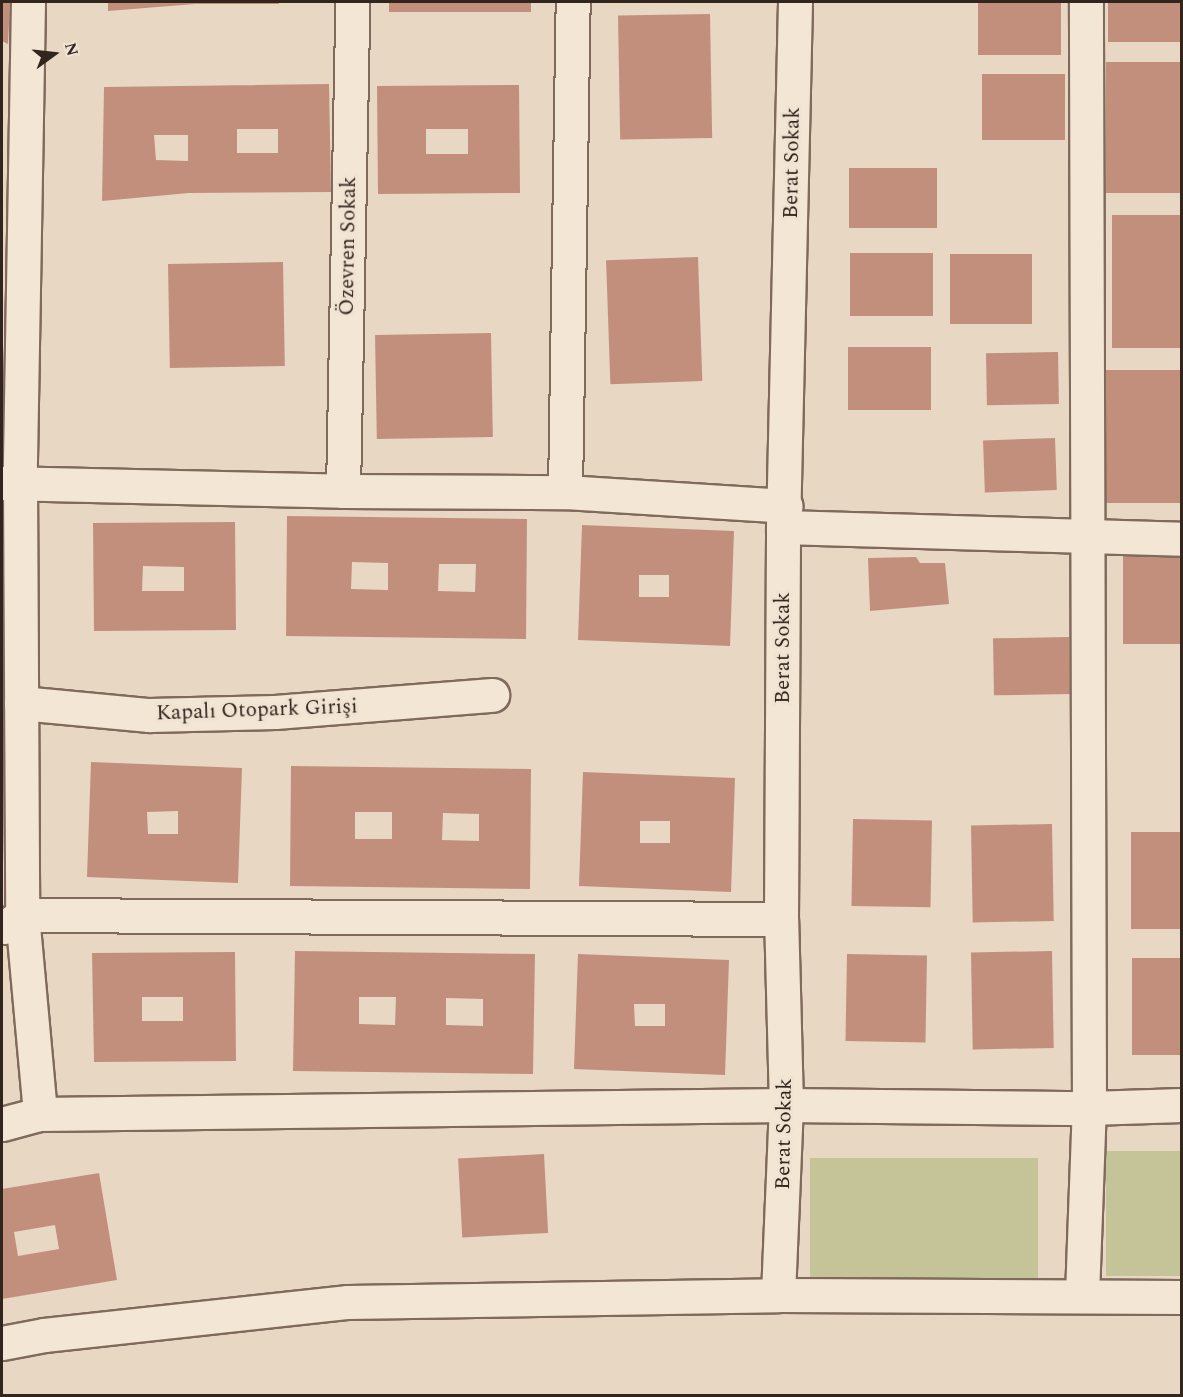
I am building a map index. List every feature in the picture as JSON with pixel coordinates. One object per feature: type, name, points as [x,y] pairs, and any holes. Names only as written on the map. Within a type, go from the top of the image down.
[{"type":"street","points":[[28,2],[14,82],[11,483],[21,703],[12,922],[40,1114]]},
{"type":"street","name":"Özevren Sokak","points":[[343,491],[352,2]]},
{"type":"street","points":[[565,492],[573,2]]},
{"type":"street","name":"Berat Sokak","points":[[778,1295],[786,1105],[781,919],[784,516],[795,2]]},
{"type":"street","points":[[1082,1295],[1089,1108],[1086,2]]},
{"type":"street","points":[[11,483],[343,491],[565,492],[784,516],[1182,539]]},
{"type":"street","name":"Kapalı Otopark Girişi","points":[[21,703],[160,714],[275,712],[492,695]]},
{"type":"street","points":[[12,922],[781,919]]},
{"type":"street","points":[[2,1124],[40,1114],[786,1105],[1089,1108],[1182,1105]]},
{"type":"street","points":[[2,1343],[44,1335],[348,1302],[778,1295],[1182,1297]]},
{"type":"shaded area","points":[[1106,1151],[1181,1151],[1181,1276],[1106,1276]]},
{"type":"shaded area","points":[[810,1158],[1038,1158],[1038,1278],[810,1278]]},
{"type":"building","points":[[2,2],[10,2],[8,44],[2,41]]},
{"type":"building","points":[[108,2],[279,2],[279,4],[195,4],[108,11]]},
{"type":"building","points":[[389,2],[531,2],[531,12],[389,12]]},
{"type":"building","points":[[978,2],[1061,2],[1061,55],[978,55]]},
{"type":"building","points":[[1108,2],[1182,2],[1182,42],[1108,42]]},
{"type":"building","points":[[710,14],[712,138],[620,140],[618,16]]},
{"type":"building","points":[[1106,62],[1182,62],[1182,193],[1106,193]]},
{"type":"building","points":[[982,74],[1065,74],[1065,140],[982,140]]},
{"type":"building","points":[[329,84],[331,192],[189,193],[102,201],[104,87]],"holes":[[[237,129],[278,129],[278,153],[237,153]],[[154,135],[188,135],[188,161],[156,160]]]},
{"type":"building","points":[[519,85],[520,193],[378,194],[377,86]],"holes":[[[426,129],[468,129],[468,154],[426,154]]]},
{"type":"building","points":[[849,168],[937,168],[937,228],[849,228]]},
{"type":"building","points":[[1112,215],[1182,215],[1182,348],[1112,348]]},
{"type":"building","points":[[850,253],[933,253],[933,316],[850,316]]},
{"type":"building","points":[[950,254],[1032,254],[1032,324],[950,324]]},
{"type":"building","points":[[698,257],[702,381],[610,384],[606,260]]},
{"type":"building","points":[[283,262],[285,366],[170,368],[168,264]]},
{"type":"building","points":[[491,333],[493,437],[377,439],[375,335]]},
{"type":"building","points":[[848,347],[931,347],[931,410],[848,410]]},
{"type":"building","points":[[1058,352],[1059,404],[987,405],[986,353]]},
{"type":"building","points":[[1106,370],[1182,370],[1182,503],[1106,503]]},
{"type":"building","points":[[1055,438],[1057,490],[985,492],[983,441]]},
{"type":"building","points":[[287,516],[527,519],[526,639],[286,636]],"holes":[[[352,562],[388,563],[388,590],[351,589]],[[439,564],[476,564],[475,592],[438,591]]]},
{"type":"building","points":[[235,522],[236,630],[94,631],[93,523]],"holes":[[[143,566],[184,567],[184,591],[142,591]]]},
{"type":"building","points":[[582,525],[734,531],[730,646],[578,640]],"holes":[[[639,575],[669,575],[669,597],[639,597]]]},
{"type":"building","points":[[1123,553],[1182,553],[1182,644],[1123,644]]},
{"type":"building","points":[[916,557],[920,563],[945,563],[949,604],[870,611],[868,558]]},
{"type":"building","points":[[1069,637],[1070,694],[994,695],[993,638]]},
{"type":"building","points":[[91,762],[242,768],[238,883],[87,877]],"holes":[[[178,811],[178,834],[148,834],[147,812]]]},
{"type":"building","points":[[291,766],[531,769],[530,889],[290,886]],"holes":[[[355,812],[392,812],[392,839],[355,839]],[[443,813],[479,814],[479,841],[442,840]]]},
{"type":"building","points":[[583,772],[735,778],[731,892],[579,886]],"holes":[[[640,821],[670,821],[670,843],[640,843]]]},
{"type":"building","points":[[853,819],[932,820],[930,907],[851,906]]},
{"type":"building","points":[[1052,824],[1054,921],[973,922],[971,825]]},
{"type":"building","points":[[1131,832],[1182,832],[1182,929],[1131,929]]},
{"type":"building","points":[[295,951],[535,954],[533,1074],[293,1071]],"holes":[[[359,997],[396,997],[395,1025],[359,1024]],[[446,998],[483,999],[483,1026],[446,1025]]]},
{"type":"building","points":[[1052,951],[1054,1048],[973,1049],[971,952]]},
{"type":"building","points":[[235,952],[236,1061],[94,1062],[92,953]],"holes":[[[142,997],[183,997],[183,1021],[142,1021]]]},
{"type":"building","points":[[578,954],[729,960],[725,1075],[574,1069]],"holes":[[[634,1004],[665,1004],[665,1026],[635,1026]]]},
{"type":"building","points":[[847,954],[927,955],[925,1042],[845,1041]]},
{"type":"building","points":[[1132,958],[1182,958],[1182,1055],[1132,1055]]},
{"type":"building","points":[[544,1154],[548,1233],[462,1237],[458,1159]]},
{"type":"building","points":[[99,1173],[117,1280],[2,1299],[2,1189]],"holes":[[[55,1225],[59,1249],[18,1256],[14,1232]]]}]
